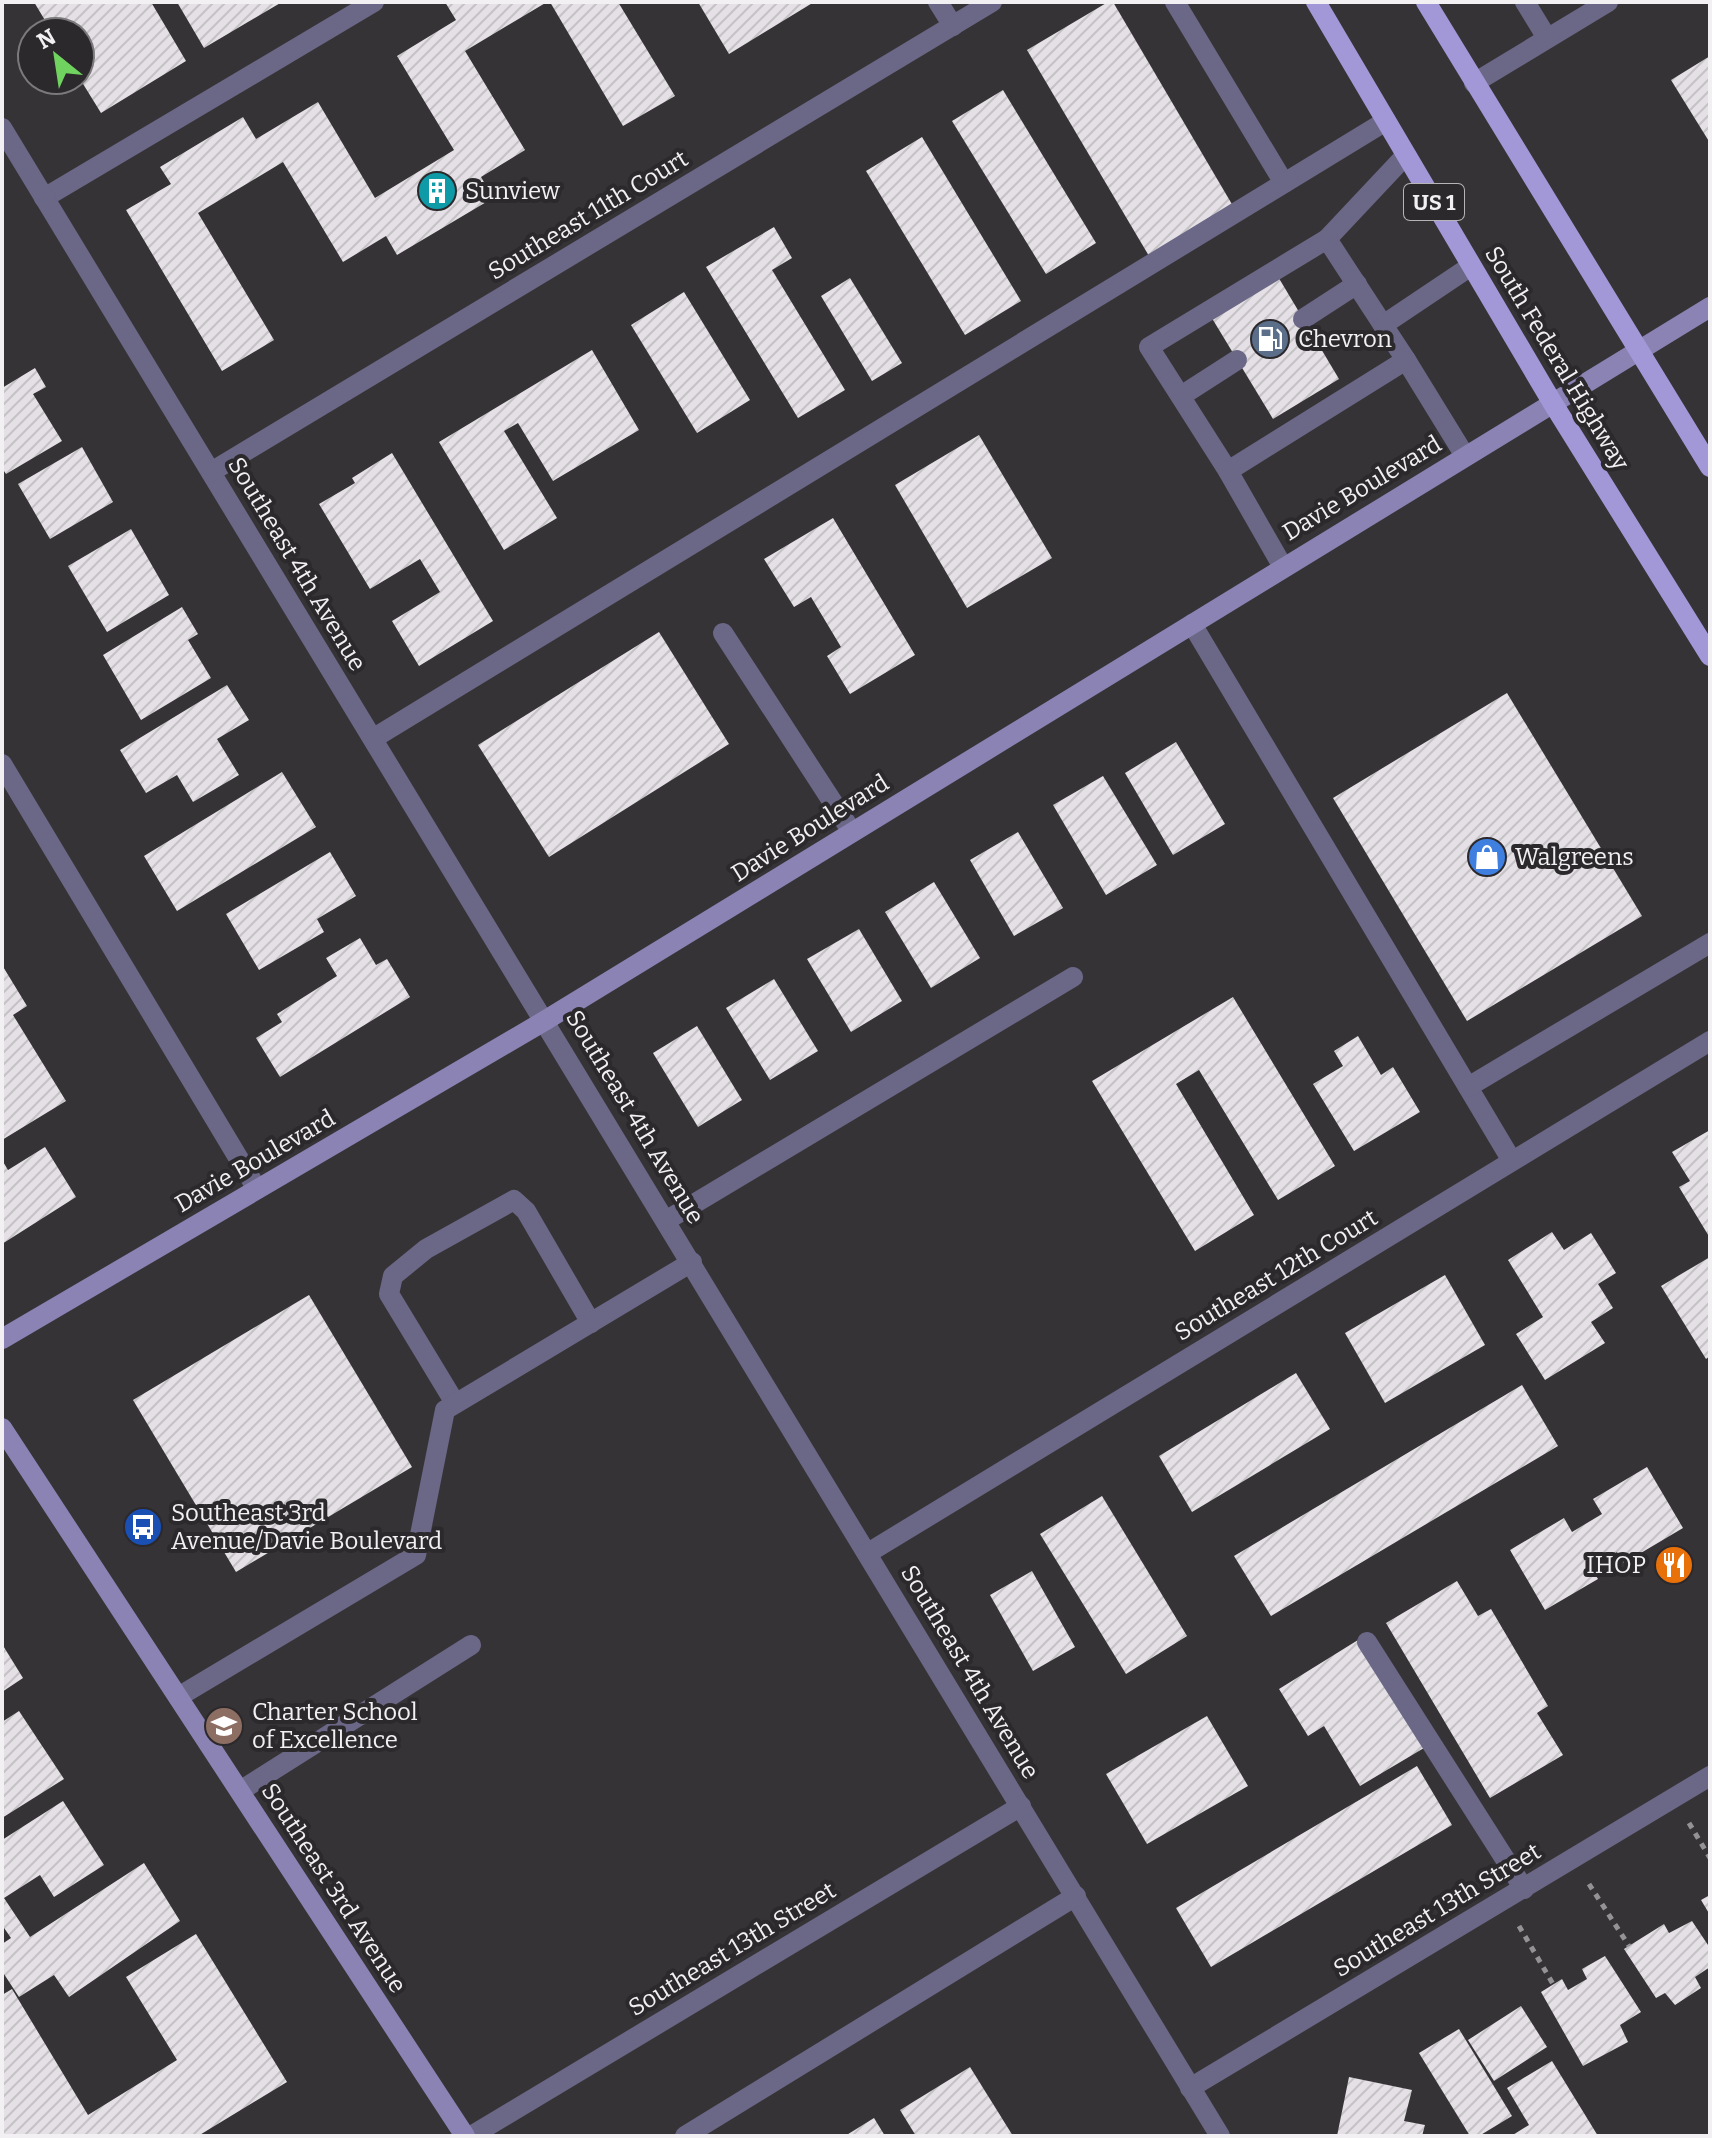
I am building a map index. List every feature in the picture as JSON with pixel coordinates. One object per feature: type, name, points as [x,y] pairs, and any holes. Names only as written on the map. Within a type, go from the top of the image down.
[{"type":"main road","name":"South Federal Highway","points":[[1316,2],[1552,402],[1710,656]]},
{"type":"main road","points":[[1426,2],[1710,467]]},
{"type":"main road","name":"Davie Boulevard","points":[[2,1339],[546,1020],[1710,307]]},
{"type":"main road","name":"Southeast 3rd Avenue","points":[[2,1428],[468,2136]]},
{"type":"street","points":[[44,198],[374,2]]},
{"type":"street","points":[[938,2],[953,26]]},
{"type":"street","name":"Southeast 11th Court","points":[[211,472],[992,2]]},
{"type":"street","points":[[1175,2],[1284,183]]},
{"type":"street","points":[[1525,2],[1547,38]]},
{"type":"street","points":[[1474,83],[1608,2]]},
{"type":"street","points":[[374,738],[1386,121]]},
{"type":"street","name":"Southeast 4th Avenue","points":[[2,128],[546,1020],[1220,2136]]},
{"type":"street","points":[[1283,567],[1228,471],[1149,347],[1327,239],[1406,155]]},
{"type":"street","points":[[1327,239],[1465,456]]},
{"type":"street","points":[[1383,325],[1471,266]]},
{"type":"street","points":[[1303,319],[1357,284]]},
{"type":"street","points":[[1181,396],[1237,360]]},
{"type":"street","points":[[1228,471],[1406,360]]},
{"type":"street","points":[[1192,624],[1512,1161]]},
{"type":"street","points":[[723,633],[852,832]]},
{"type":"street","points":[[2,764],[257,1189]]},
{"type":"street","points":[[1468,1087],[1710,943]]},
{"type":"street","points":[[667,1220],[1073,977]]},
{"type":"street","name":"Southeast 12th Court","points":[[868,1553],[1710,1041]]},
{"type":"street","points":[[455,1403],[389,1294],[393,1276],[426,1249],[514,1200],[526,1211],[591,1323]]},
{"type":"street","points":[[178,1697],[416,1555],[445,1410],[692,1262]]},
{"type":"street","points":[[1367,1642],[1524,1889]]},
{"type":"street","points":[[240,1791],[471,1645]]},
{"type":"street","name":"Southeast 13th Street","points":[[1190,2088],[1710,1776]]},
{"type":"street","name":"Southeast 13th Street","points":[[468,2136],[1021,1806]]},
{"type":"street","points":[[685,2136],[1076,1896]]},
{"type":"path","points":[[1674,1798],[1710,1858]]},
{"type":"path","points":[[1573,1860],[1629,1946]]},
{"type":"path","points":[[1504,1901],[1553,1984]]},
{"type":"building","points":[[34,2],[151,2],[186,61],[101,113],[90,96],[96,96],[96,16],[42,16]]},
{"type":"building","points":[[177,2],[282,2],[204,48]]},
{"type":"building","name":"Sunview","points":[[445,2],[547,2],[465,51],[525,150],[481,177],[493,198],[397,255],[386,236],[343,262],[283,162],[198,213],[274,340],[222,371],[126,210],[171,184],[160,167],[243,117],[256,139],[318,102],[375,198],[454,150],[397,56],[456,20]]},
{"type":"building","points":[[550,2],[618,2],[675,96],[623,126]]},
{"type":"building","points":[[698,2],[814,2],[729,54]]},
{"type":"building","points":[[1108,2],[1113,2],[1233,206],[1149,256],[1027,50]]},
{"type":"building","points":[[1710,56],[1710,143],[1671,80]]},
{"type":"building","points":[[1003,90],[1096,243],[1046,274],[952,121]]},
{"type":"building","points":[[922,137],[1021,301],[965,335],[866,171]]},
{"type":"building","points":[[774,227],[792,258],[772,270],[845,390],[798,418],[706,267]]},
{"type":"building","name":"Chevron","points":[[1277,275],[1339,379],[1273,419],[1210,315]]},
{"type":"building","points":[[850,278],[902,363],[872,381],[821,296]]},
{"type":"building","points":[[684,292],[750,400],[697,433],[631,325]]},
{"type":"building","points":[[592,350],[639,430],[553,481],[518,423],[504,431],[557,518],[504,550],[439,442]]},
{"type":"building","points":[[35,368],[46,387],[33,394],[62,441],[6,474],[2,468],[2,388]]},
{"type":"building","points":[[979,435],[1052,558],[967,608],[895,485]]},
{"type":"building","points":[[82,447],[113,502],[50,539],[18,484]]},
{"type":"building","points":[[392,453],[493,621],[419,666],[392,621],[440,592],[420,559],[370,589],[319,504],[355,483],[352,478]]},
{"type":"building","points":[[833,518],[915,655],[850,694],[827,656],[841,647],[811,597],[794,607],[764,559]]},
{"type":"building","points":[[131,529],[169,595],[107,632],[68,566]]},
{"type":"building","points":[[182,607],[198,634],[188,640],[211,678],[141,720],[103,655]]},
{"type":"building","points":[[659,632],[729,744],[549,857],[478,745]]},
{"type":"building","points":[[227,685],[249,720],[217,739],[239,775],[193,802],[177,775],[146,793],[120,750]]},
{"type":"building","name":"Walgreens","points":[[1507,693],[1642,916],[1467,1021],[1333,798]]},
{"type":"building","points":[[1176,742],[1225,824],[1173,855],[1125,773]]},
{"type":"building","points":[[282,772],[316,827],[177,911],[144,856]]},
{"type":"building","points":[[1103,776],[1157,865],[1106,895],[1053,805]]},
{"type":"building","points":[[1018,832],[1063,908],[1014,936],[970,860]]},
{"type":"building","points":[[330,852],[356,896],[317,919],[324,932],[259,970],[226,914]]},
{"type":"building","points":[[934,882],[980,958],[931,988],[885,912]]},
{"type":"building","points":[[859,929],[902,1001],[851,1032],[807,959]]},
{"type":"building","points":[[360,938],[376,965],[387,959],[410,997],[280,1077],[256,1038],[282,1022],[277,1014],[337,976],[326,958]]},
{"type":"building","points":[[2,965],[27,1006],[13,1015],[66,1101],[2,1140]]},
{"type":"building","points":[[774,979],[818,1051],[770,1080],[726,1008]]},
{"type":"building","points":[[1233,997],[1335,1166],[1278,1200],[1199,1070],[1176,1084],[1254,1215],[1195,1251],[1092,1081]]},
{"type":"building","points":[[697,1026],[742,1100],[698,1127],[653,1053]]},
{"type":"building","points":[[1358,1036],[1381,1075],[1393,1067],[1420,1112],[1354,1151],[1313,1084],[1343,1066],[1334,1051]]},
{"type":"building","points":[[1710,1130],[1710,1238],[1679,1187],[1690,1181],[1672,1152]]},
{"type":"building","points":[[45,1147],[76,1197],[2,1244],[2,1160],[8,1170]]},
{"type":"building","points":[[1552,1232],[1564,1250],[1591,1233],[1616,1273],[1598,1284],[1613,1308],[1591,1322],[1605,1343],[1545,1380],[1516,1334],[1543,1317],[1508,1260]]},
{"type":"building","points":[[1710,1257],[1710,1356],[1706,1359],[1661,1286]]},
{"type":"building","points":[[1445,1275],[1485,1345],[1385,1403],[1345,1333]]},
{"type":"building","points":[[309,1295],[412,1467],[236,1572],[133,1400]]},
{"type":"building","points":[[1296,1373],[1330,1429],[1192,1512],[1159,1456]]},
{"type":"building","points":[[1522,1385],[1558,1446],[1271,1616],[1234,1556]]},
{"type":"building","points":[[1647,1467],[1683,1528],[1624,1563],[1617,1552],[1591,1568],[1598,1579],[1545,1610],[1510,1550],[1564,1518],[1572,1532],[1602,1514],[1593,1499]]},
{"type":"building","points":[[1102,1496],[1187,1636],[1126,1674],[1040,1534]]},
{"type":"building","points":[[1032,1571],[1075,1647],[1033,1671],[990,1595]]},
{"type":"building","points":[[1457,1581],[1478,1616],[1491,1609],[1548,1706],[1537,1713],[1563,1755],[1490,1798],[1386,1623]]},
{"type":"building","points":[[1358,1640],[1424,1748],[1360,1786],[1324,1726],[1308,1736],[1279,1689]]},
{"type":"building","points":[[2,1644],[23,1678],[2,1692]]},
{"type":"building","points":[[19,1711],[64,1779],[2,1818],[2,1722]]},
{"type":"building","points":[[1207,1716],[1248,1786],[1147,1844],[1106,1774]]},
{"type":"building","points":[[1417,1766],[1452,1825],[1211,1967],[1176,1908]]},
{"type":"building","points":[[63,1801],[104,1865],[54,1897],[40,1875],[4,1898],[30,1937],[144,1863],[180,1921],[69,1997],[54,1975],[19,1997],[2,1971],[2,1944],[11,1938],[2,1925],[2,1840]]},
{"type":"building","points":[[1710,1895],[1710,1915],[1701,1900]]},
{"type":"building","points":[[1692,1921],[1710,1948],[1710,1967],[1695,1977],[1701,1988],[1675,2005],[1665,1993],[1656,1998],[1624,1949],[1664,1924],[1669,1933]]},
{"type":"building","points":[[196,1934],[287,2082],[198,2136],[2,2136],[2,1995],[12,1989],[88,2115],[177,2060],[126,1977]]},
{"type":"building","points":[[1605,1956],[1641,2012],[1620,2025],[1628,2042],[1583,2066],[1541,1992],[1562,1979],[1568,1990],[1587,1979],[1582,1969]]},
{"type":"building","points":[[1521,2006],[1547,2047],[1494,2081],[1468,2040]]},
{"type":"building","points":[[1459,2029],[1512,2116],[1479,2136],[1470,2136],[1419,2053]]},
{"type":"building","points":[[1552,2061],[1598,2136],[1511,2136],[1529,2125],[1507,2088]]},
{"type":"building","points":[[970,2067],[1013,2136],[916,2136],[900,2110]]},
{"type":"building","points":[[1349,2077],[1412,2090],[1404,2121],[1425,2125],[1422,2136],[1337,2136]]},
{"type":"building","points":[[874,2118],[885,2136],[845,2136]]},
{"type":"place","name":"Sunview","points":[[437,191]]},
{"type":"place","name":"Chevron","points":[[1270,339]]},
{"type":"place","name":"Walgreens","points":[[1487,857]]},
{"type":"place","name":"Southeast 3rd Avenue/Davie Boulevard","points":[[143,1527]]},
{"type":"place","name":"IHOP","points":[[1674,1565]]},
{"type":"place","name":"Charter School of Excellence","points":[[224,1726]]}]
